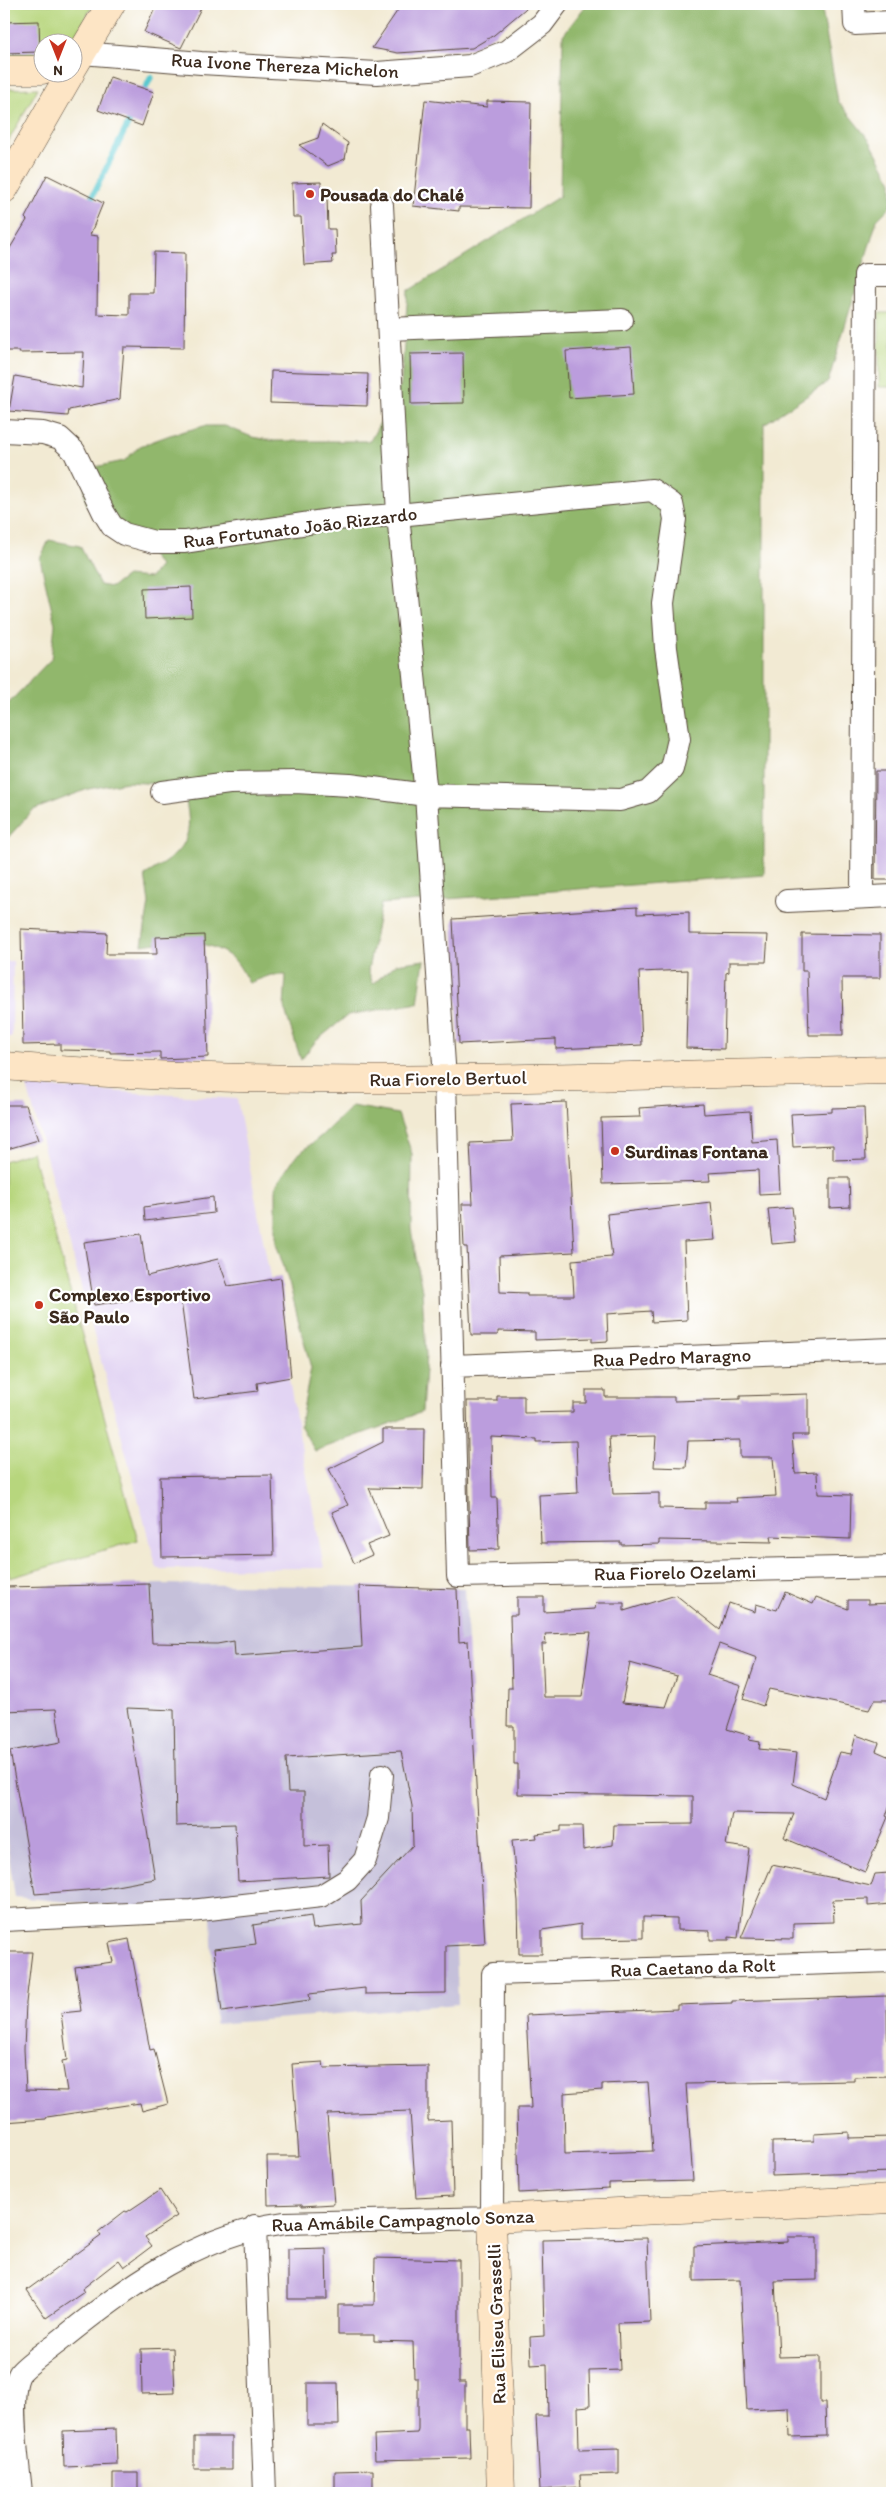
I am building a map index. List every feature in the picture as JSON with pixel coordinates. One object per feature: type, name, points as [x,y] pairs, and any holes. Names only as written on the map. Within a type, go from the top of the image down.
[{"type":"main road","points":[[82,53],[111,4]]},
{"type":"main road","points":[[4,70],[32,70]]},
{"type":"main road","points":[[4,189],[65,82]]},
{"type":"main road","name":"Rua Fiorelo Bertuol","points":[[4,1066],[115,1075],[285,1080],[444,1079],[892,1070]]},
{"type":"main road","name":"Rua Amábile Campagnolo Sonza","points":[[492,2218],[892,2199]]},
{"type":"main road","name":"Rua Eliseu Grasselli","points":[[492,2218],[502,2493]]},
{"type":"street","name":"Rua Ivone Thereza Michelon","points":[[82,67],[202,63],[377,73],[470,66],[507,51],[542,24],[557,4]]},
{"type":"street","points":[[854,14],[892,22]]},
{"type":"street","points":[[382,205],[398,516],[426,795],[444,1079],[452,1366]]},
{"type":"street","points":[[862,897],[865,276],[892,275]]},
{"type":"street","points":[[389,329],[622,320]]},
{"type":"street","name":"Rua Fortunato João Rizzardo","points":[[4,431],[43,433],[60,438],[74,451],[112,526],[124,534],[154,542],[185,542],[335,519],[398,516],[652,490],[672,504],[675,519],[663,603],[666,648],[680,739],[672,769],[648,792],[620,800],[426,795]]},
{"type":"street","points":[[162,792],[229,784],[294,782],[350,784],[426,795]]},
{"type":"street","points":[[787,900],[892,896]]},
{"type":"street","name":"Rua Pedro Maragno","points":[[452,1366],[892,1349]]},
{"type":"street","name":"Rua Fiorelo Ozelami","points":[[452,1366],[458,1576],[892,1567]]},
{"type":"street","points":[[4,1920],[191,1911],[321,1896],[347,1880],[365,1860],[378,1818],[382,1775]]},
{"type":"street","name":"Rua Caetano da Rolt","points":[[493,1974],[892,1961]]},
{"type":"street","name":"Rua Eliseu Grasselli","points":[[492,2218],[493,1974]]},
{"type":"street","name":"Rua Amábile Campagnolo Sonza","points":[[21,2493],[13,2395],[20,2373],[114,2296],[189,2251],[255,2226],[284,2222],[492,2218]]},
{"type":"street","points":[[255,2226],[265,2493]]},
{"type":"shaded area","points":[[4,961],[13,961],[12,1037],[4,1037]]},
{"type":"shaded area","points":[[27,1086],[237,1099],[324,1568],[157,1569]]},
{"type":"shaded area","points":[[160,1584],[465,1588],[485,1944],[456,1945],[458,2004],[215,2024],[211,1915],[15,1897],[4,1824],[4,1587]]},
{"type":"green space","points":[[4,4],[93,4],[79,32],[32,32],[32,61],[4,61]]},
{"type":"green space","points":[[587,4],[821,4],[838,101],[870,141],[892,182],[892,201],[890,207],[877,220],[828,382],[764,424],[764,875],[381,904],[368,970],[373,984],[396,964],[424,960],[418,1003],[348,1015],[316,1041],[301,1060],[284,1007],[286,975],[271,975],[249,983],[235,960],[212,947],[189,942],[142,945],[149,903],[145,875],[168,860],[183,845],[187,836],[188,826],[185,797],[163,784],[127,782],[88,789],[33,810],[4,842],[4,708],[51,659],[55,624],[40,559],[49,540],[80,546],[100,585],[112,587],[127,576],[150,578],[160,566],[142,546],[96,517],[89,508],[85,498],[85,485],[90,468],[124,461],[140,446],[170,435],[204,426],[225,426],[252,437],[274,441],[370,441],[401,384],[408,291],[560,196],[563,35]]},
{"type":"green space","points":[[38,88],[4,149],[4,89]]},
{"type":"green space","points":[[879,313],[892,313],[892,387],[879,387]]},
{"type":"green space","points":[[352,1106],[398,1114],[412,1154],[411,1229],[422,1291],[426,1355],[422,1412],[315,1451],[300,1425],[311,1368],[289,1283],[276,1243],[276,1185],[295,1157],[321,1136]]},
{"type":"green space","name":"Complexo Esportivo São Paulo","points":[[32,1152],[138,1540],[10,1578],[4,1557],[4,1161]]},
{"type":"building","points":[[157,4],[203,4],[181,48],[144,32]]},
{"type":"building","points":[[402,4],[531,4],[494,35],[472,48],[398,53],[372,48]]},
{"type":"building","points":[[39,21],[39,32],[32,32],[32,52],[4,53],[4,22]]},
{"type":"building","points":[[110,77],[154,92],[142,126],[98,110]]},
{"type":"building","points":[[425,100],[487,107],[487,101],[531,102],[529,208],[459,207],[459,211],[413,206]]},
{"type":"building","points":[[322,124],[348,143],[345,159],[328,166],[299,145],[318,138]]},
{"type":"building","points":[[47,175],[103,203],[90,235],[98,236],[97,314],[129,315],[129,293],[153,293],[154,252],[185,253],[184,348],[124,347],[120,399],[69,410],[68,416],[9,411],[15,376],[82,388],[84,352],[19,353],[20,351],[4,351],[4,258],[27,220],[25,218]]},
{"type":"building","points":[[321,182],[321,197],[327,197],[328,229],[335,229],[336,255],[332,255],[333,263],[304,265],[301,217],[293,217],[292,183]]},
{"type":"building","points":[[631,347],[634,394],[569,398],[566,351]]},
{"type":"building","points":[[463,353],[464,403],[411,404],[410,354]]},
{"type":"building","points":[[271,371],[368,374],[367,406],[270,403]]},
{"type":"building","points":[[191,587],[192,617],[145,619],[144,589]]},
{"type":"building","points":[[876,771],[892,771],[892,880],[875,880]]},
{"type":"building","points":[[637,907],[637,914],[689,912],[689,934],[768,935],[766,962],[729,962],[729,972],[726,973],[724,1049],[686,1048],[688,970],[639,972],[642,1045],[556,1049],[556,1039],[459,1044],[453,919]]},
{"type":"building","points":[[21,929],[107,933],[106,954],[157,954],[156,937],[204,935],[208,1057],[160,1059],[160,1052],[110,1053],[110,1051],[60,1050],[60,1044],[23,1045]]},
{"type":"building","points":[[802,934],[880,935],[880,978],[842,978],[843,1035],[809,1035],[807,971],[802,971]]},
{"type":"building","points":[[566,1102],[574,1252],[499,1256],[500,1292],[527,1293],[527,1296],[574,1296],[572,1260],[612,1257],[607,1214],[711,1202],[715,1240],[684,1242],[687,1320],[652,1322],[651,1311],[607,1314],[608,1341],[592,1342],[592,1338],[535,1340],[535,1332],[498,1331],[498,1335],[471,1335],[467,1247],[464,1247],[462,1204],[473,1204],[470,1143],[513,1141],[511,1104]]},
{"type":"building","points":[[703,1104],[704,1114],[750,1111],[752,1142],[777,1140],[780,1193],[759,1194],[758,1170],[709,1173],[710,1181],[603,1184],[601,1118],[640,1117],[639,1108]]},
{"type":"building","points":[[4,1105],[26,1105],[38,1140],[4,1150]]},
{"type":"building","points":[[864,1107],[866,1159],[833,1160],[833,1145],[793,1147],[791,1114],[832,1112],[832,1108]]},
{"type":"building","points":[[830,1178],[849,1178],[850,1207],[830,1208]]},
{"type":"building","points":[[213,1197],[214,1213],[145,1221],[144,1207]]},
{"type":"building","points":[[792,1207],[796,1242],[772,1244],[768,1209]]},
{"type":"building","points":[[141,1234],[147,1276],[218,1259],[228,1286],[281,1278],[291,1377],[257,1383],[258,1391],[194,1399],[180,1293],[94,1305],[84,1242]]},
{"type":"building","points":[[586,1390],[605,1390],[605,1397],[674,1397],[674,1401],[740,1399],[740,1396],[808,1394],[808,1435],[792,1435],[795,1473],[817,1472],[818,1494],[851,1495],[850,1539],[771,1536],[772,1542],[659,1540],[659,1544],[621,1545],[621,1542],[541,1543],[539,1495],[578,1493],[576,1441],[537,1442],[537,1439],[491,1437],[492,1498],[497,1498],[499,1549],[470,1550],[467,1401],[497,1401],[497,1396],[524,1396],[524,1413],[573,1412],[573,1403],[586,1403]],"holes":[[[656,1436],[654,1467],[686,1468],[688,1441],[740,1440],[740,1457],[773,1457],[776,1496],[736,1498],[737,1502],[705,1502],[705,1509],[659,1508],[659,1493],[613,1494],[609,1437]]]},
{"type":"building","points":[[383,1429],[424,1429],[423,1489],[369,1488],[389,1536],[367,1545],[372,1555],[354,1563],[332,1512],[348,1505],[329,1469],[383,1442]]},
{"type":"building","points":[[272,1475],[274,1555],[162,1557],[160,1477]]},
{"type":"building","points":[[149,1584],[152,1643],[217,1644],[234,1641],[235,1656],[362,1647],[359,1586],[457,1589],[459,1642],[468,1641],[485,1944],[446,1946],[446,1993],[365,1994],[365,1988],[309,1994],[310,2000],[222,2012],[214,1949],[256,1944],[253,1925],[311,1916],[313,1929],[362,1924],[361,1901],[413,1845],[412,1806],[401,1751],[286,1758],[288,1792],[304,1792],[304,1846],[328,1845],[329,1876],[238,1881],[235,1824],[176,1826],[174,1710],[127,1708],[155,1879],[100,1889],[35,1894],[10,1751],[61,1742],[56,1709],[4,1711],[4,1587]]},
{"type":"building","points":[[785,1592],[813,1604],[816,1597],[848,1609],[848,1600],[868,1600],[868,1604],[892,1603],[892,1700],[874,1700],[869,1710],[769,1689],[763,1706],[743,1699],[757,1658],[719,1644],[707,1675],[741,1686],[727,1729],[751,1736],[749,1740],[760,1742],[759,1749],[797,1753],[793,1784],[824,1798],[840,1752],[851,1754],[856,1735],[879,1743],[876,1751],[892,1758],[892,1798],[886,1816],[888,1817],[865,1872],[784,1838],[794,1814],[732,1813],[726,1845],[749,1848],[738,1938],[729,1937],[729,1940],[710,1940],[710,1931],[677,1930],[677,1918],[643,1917],[643,1938],[581,1939],[581,1924],[542,1930],[542,1954],[519,1954],[518,1901],[512,1840],[537,1838],[536,1834],[561,1831],[561,1826],[582,1826],[583,1850],[613,1845],[614,1825],[693,1824],[693,1796],[518,1794],[518,1764],[514,1764],[514,1726],[507,1726],[508,1688],[512,1688],[510,1615],[517,1615],[517,1597],[544,1597],[544,1612],[595,1609],[596,1603],[624,1603],[624,1611],[676,1595],[720,1630],[729,1603],[755,1612],[756,1604],[777,1610]],"holes":[[[591,1632],[582,1697],[544,1697],[542,1644],[546,1644],[545,1634]],[[630,1663],[677,1676],[666,1707],[622,1703]]]},
{"type":"building","points":[[772,1865],[871,1886],[875,1874],[889,1873],[890,1890],[892,1890],[890,1904],[868,1906],[868,1899],[833,1900],[834,1922],[793,1923],[793,1939],[741,1938]]},
{"type":"building","points":[[129,1939],[150,2050],[154,2049],[168,2104],[142,2111],[140,2103],[47,2117],[46,2119],[4,2122],[4,1952],[32,1952],[26,2003],[24,2049],[26,2090],[67,2091],[62,2061],[67,2060],[61,2013],[81,2011],[75,1967],[113,1962],[109,1943]]},
{"type":"building","points":[[887,1996],[888,2076],[854,2077],[854,2081],[686,2084],[693,2181],[609,2183],[609,2188],[519,2193],[517,2108],[531,2108],[526,2015],[677,2009],[677,2005],[732,2003],[732,2001]],"holes":[[[648,2082],[653,2151],[565,2154],[564,2093],[602,2090],[602,2084]]]},
{"type":"building","points":[[323,2062],[324,2068],[428,2066],[428,2121],[451,2120],[453,2196],[416,2198],[410,2111],[327,2114],[334,2204],[302,2206],[302,2204],[268,2205],[267,2156],[299,2156],[292,2064]]},
{"type":"building","points":[[849,2132],[849,2138],[892,2137],[892,2172],[772,2176],[772,2142],[814,2141],[814,2134]]},
{"type":"building","points":[[160,2190],[177,2216],[145,2237],[152,2246],[124,2267],[119,2260],[82,2289],[84,2292],[46,2318],[27,2290],[101,2236],[98,2232],[125,2211],[127,2212]]},
{"type":"building","points":[[788,2237],[817,2237],[817,2280],[775,2281],[779,2357],[820,2356],[820,2403],[825,2403],[826,2436],[790,2437],[789,2408],[747,2410],[740,2280],[694,2281],[694,2246],[788,2242]]},
{"type":"building","points":[[647,2238],[650,2322],[618,2323],[620,2370],[589,2371],[590,2406],[578,2407],[579,2450],[619,2449],[619,2474],[580,2475],[581,2487],[540,2490],[536,2416],[548,2416],[547,2364],[531,2365],[530,2337],[544,2336],[542,2240]]},
{"type":"building","points":[[326,2248],[327,2299],[288,2299],[288,2249]]},
{"type":"building","points":[[375,2258],[459,2260],[459,2382],[465,2382],[465,2427],[469,2427],[470,2458],[375,2460],[374,2435],[417,2433],[418,2378],[414,2378],[413,2342],[374,2341],[374,2335],[338,2335],[338,2305],[374,2305]]},
{"type":"building","points":[[173,2348],[175,2393],[142,2394],[141,2349]]},
{"type":"building","points":[[307,2383],[338,2383],[339,2425],[307,2425]]},
{"type":"building","points":[[116,2429],[117,2465],[64,2467],[63,2431]]},
{"type":"building","points":[[194,2437],[232,2437],[232,2469],[194,2469]]},
{"type":"building","points":[[373,2470],[373,2493],[335,2493],[335,2471]]},
{"type":"building","points":[[113,2473],[138,2473],[138,2493],[113,2493]]},
{"type":"waterway","points":[[142,96],[151,77]]},
{"type":"waterway","points":[[89,203],[133,114]]},
{"type":"place","name":"Pousada do Chalé","points":[[310,194]]},
{"type":"place","name":"Surdinas Fontana","points":[[615,1151]]},
{"type":"place","name":"Complexo Esportivo São Paulo","points":[[39,1305]]}]
